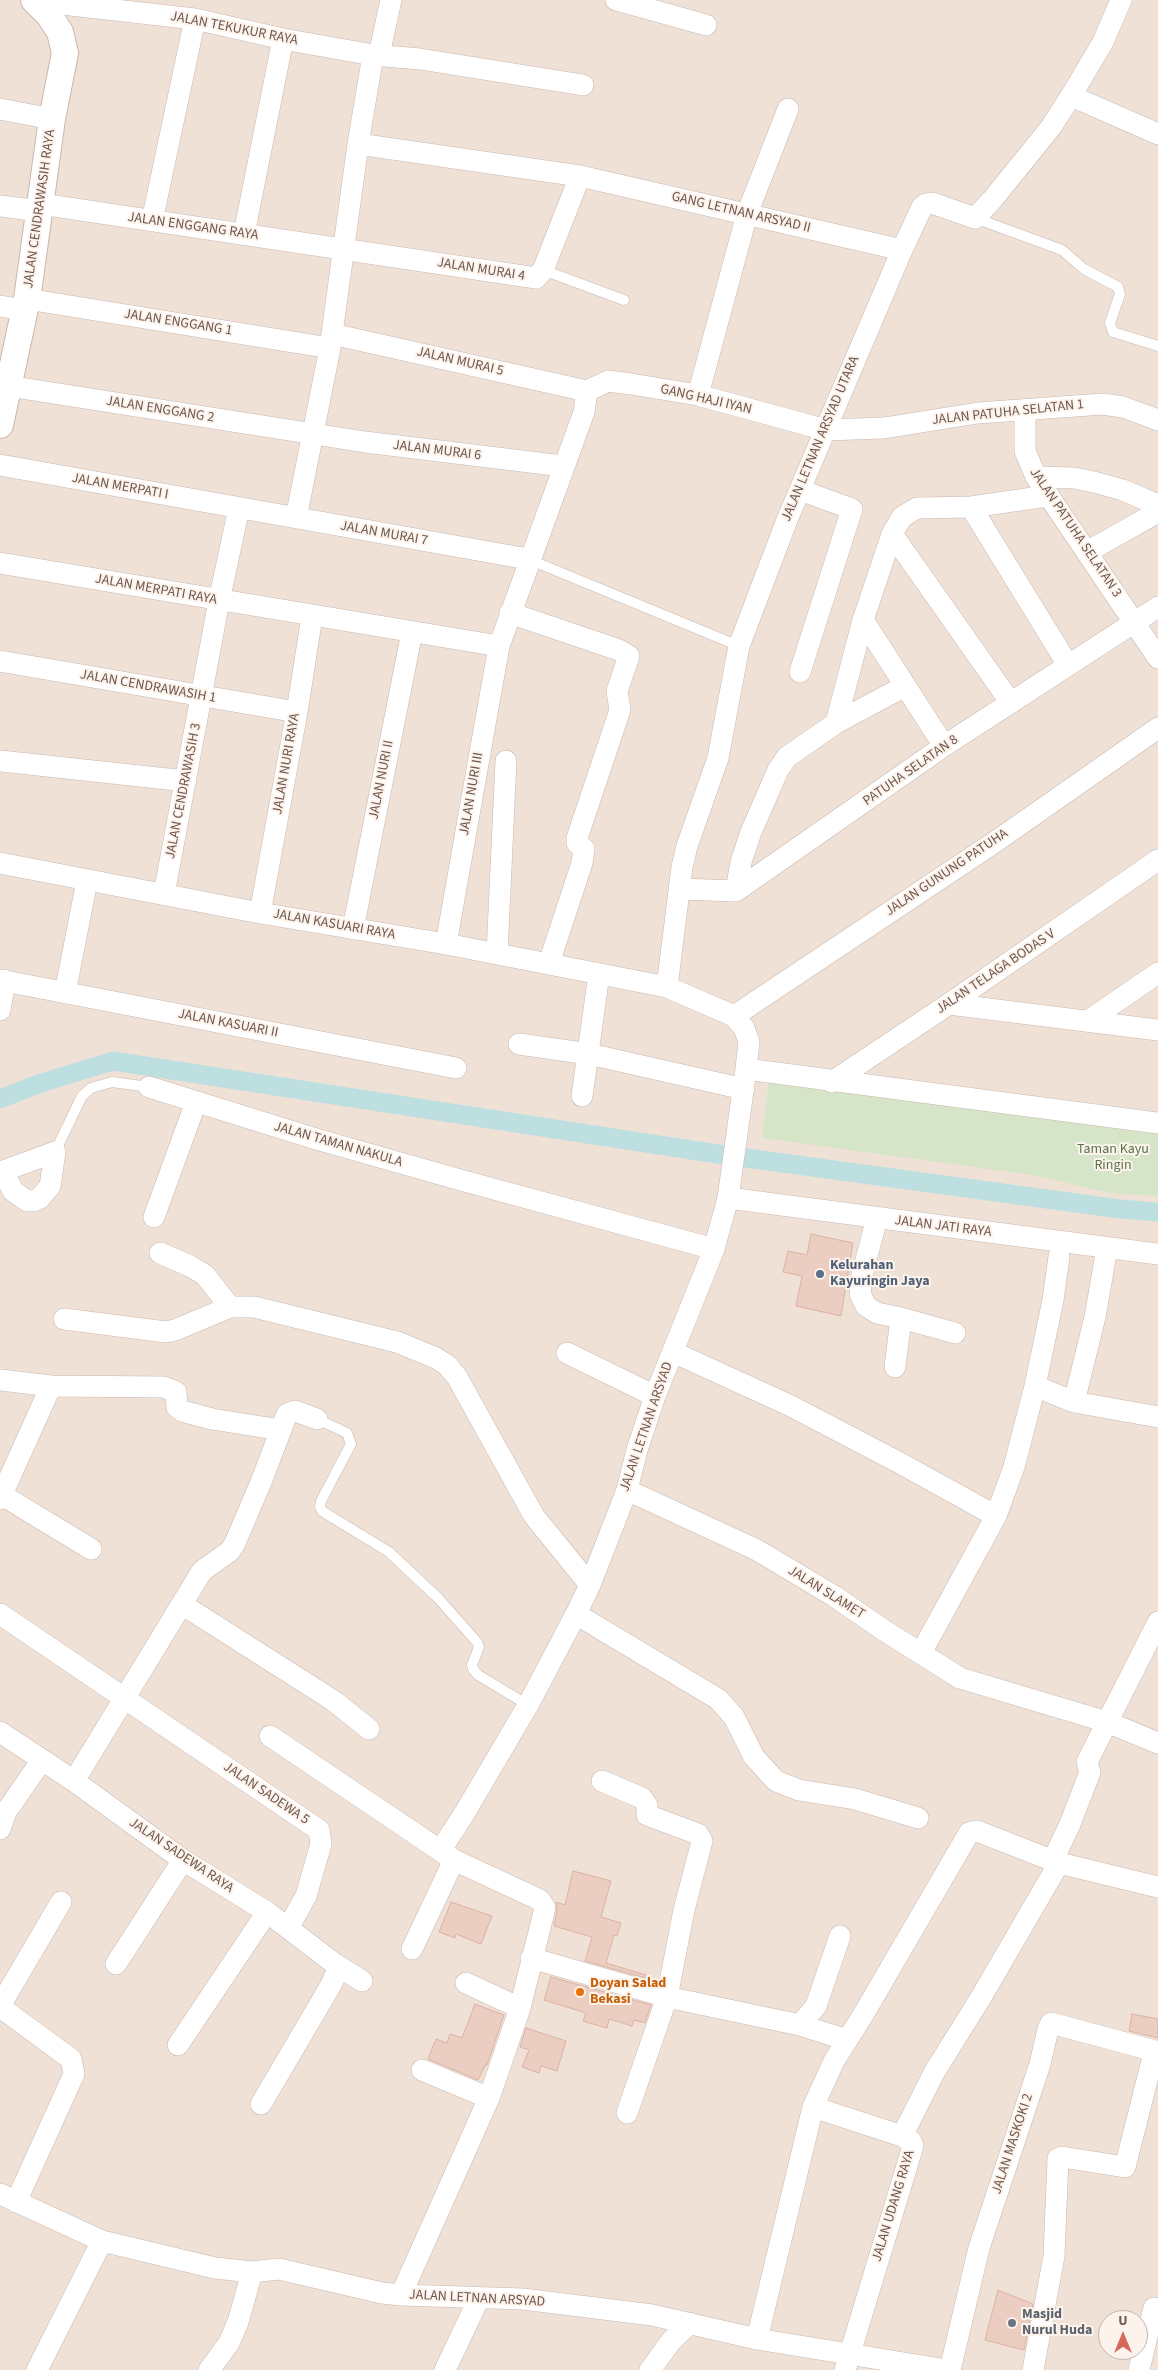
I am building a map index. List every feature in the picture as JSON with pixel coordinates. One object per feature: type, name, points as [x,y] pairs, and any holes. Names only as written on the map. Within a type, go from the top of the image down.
[{"type":"street","points":[[296,518],[331,341],[358,144],[376,55],[391,0]]},
{"type":"street","points":[[616,0],[706,25]]},
{"type":"street","points":[[975,218],[1033,150],[1071,96],[1103,42],[1121,0]]},
{"type":"street","name":"JALAN TEKUKUR RAYA","points":[[34,1],[195,19],[282,39],[376,55],[420,59],[583,85]]},
{"type":"street","name":"JALAN CENDRAWASIH RAYA","points":[[0,425],[17,305],[41,208],[52,119],[65,53],[60,32],[49,15],[34,1]]},
{"type":"street","points":[[152,221],[195,19]]},
{"type":"street","points":[[244,234],[282,39]]},
{"type":"street","points":[[1071,96],[1158,134]]},
{"type":"street","points":[[0,109],[52,119]]},
{"type":"street","points":[[698,395],[747,214],[788,109]]},
{"type":"street","name":"GANG LETNAN ARSYAD II","points":[[358,144],[580,176],[902,250]]},
{"type":"street","name":"JALAN MURAI 4","points":[[345,249],[536,278],[543,270],[580,176]]},
{"type":"street","name":"JALAN LETNAN ARSYAD UTARA","points":[[667,987],[687,846],[718,758],[739,646],[760,586],[922,207],[932,203],[975,218]]},
{"type":"street","name":"JALAN ENGGANG RAYA","points":[[0,206],[41,208],[152,221],[345,249]]},
{"type":"street","name":"JALAN ENGGANG 1","points":[[17,305],[331,341]]},
{"type":"street","name":"JALAN MURAI 5","points":[[331,341],[587,391]]},
{"type":"street","name":"GANG HAJI IYAN","points":[[587,391],[608,381],[698,395],[826,430]]},
{"type":"street","name":"JALAN NURI III","points":[[446,944],[499,646],[528,560],[586,404],[587,391]]},
{"type":"street","name":"JALAN ENGGANG 2","points":[[4,395],[312,434]]},
{"type":"street","name":"JALAN PATUHA SELATAN 1","points":[[826,430],[884,428],[952,416],[1103,404],[1123,407],[1158,420]]},
{"type":"street","name":"JALAN PATUHA SELATAN 3","points":[[1025,410],[1025,451],[1036,477],[1158,658]]},
{"type":"street","name":"JALAN MURAI 6","points":[[312,434],[563,466]]},
{"type":"street","name":"JALAN MERPATI I","points":[[0,465],[239,508]]},
{"type":"street","points":[[1036,477],[1074,478],[1094,482],[1123,490],[1158,505]]},
{"type":"street","points":[[800,490],[852,509],[800,672]]},
{"type":"street","points":[[836,723],[863,620],[892,534],[902,517],[912,510],[971,507],[1047,496]]},
{"type":"street","points":[[971,507],[1068,665]]},
{"type":"street","name":"JALAN MURAI 7","points":[[239,508],[528,560]]},
{"type":"street","name":"JALAN CENDRAWASIH 3","points":[[164,894],[203,696],[219,600],[239,508]]},
{"type":"street","points":[[1087,552],[1158,512]]},
{"type":"street","points":[[892,534],[1011,703]]},
{"type":"street","name":"JALAN MERPATI RAYA","points":[[0,564],[499,646]]},
{"type":"street","name":"PATUHA SELATAN 8","points":[[736,891],[944,746],[1158,607]]},
{"type":"street","points":[[510,613],[618,650],[629,656],[617,691],[620,710],[577,838],[577,843],[584,849],[582,863],[549,963]]},
{"type":"street","name":"JALAN NURI RAYA","points":[[260,913],[312,616]]},
{"type":"street","points":[[863,620],[944,746]]},
{"type":"street","name":"JALAN NURI II","points":[[353,929],[412,632]]},
{"type":"street","name":"JALAN CENDRAWASIH 1","points":[[0,662],[296,712]]},
{"type":"street","points":[[680,889],[736,891],[741,862],[751,832],[778,770],[787,757],[836,723],[905,686]]},
{"type":"street","name":"JALAN GUNUNG PATUHA","points":[[734,1016],[995,842],[1158,728]]},
{"type":"street","points":[[0,760],[186,781]]},
{"type":"street","points":[[498,954],[506,760]]},
{"type":"street","name":"JALAN TELAGA BODAS V","points":[[832,1082],[950,1004],[1158,860]]},
{"type":"street","name":"JALAN KASUARI RAYA","points":[[0,863],[260,913],[549,963],[667,987]]},
{"type":"street","points":[[65,993],[87,881]]},
{"type":"street","points":[[1088,1021],[1158,973]]},
{"type":"street","points":[[582,1096],[598,974]]},
{"type":"street","points":[[0,1010],[2,980]]},
{"type":"street","name":"JALAN KASUARI II","points":[[2,980],[456,1068]]},
{"type":"street","points":[[667,987],[734,1016]]},
{"type":"street","points":[[950,1004],[1158,1030]]},
{"type":"street","name":"JALAN LETNAN ARSYAD","points":[[734,1016],[744,1028],[749,1042],[738,1136],[729,1190],[714,1249],[655,1396],[637,1450],[627,1490],[590,1585],[528,1705],[464,1814],[447,1856],[543,1903],[546,1912],[520,2008],[488,2098],[401,2295],[523,2299],[652,2315],[758,2339],[847,2362],[949,2370]]},
{"type":"street","points":[[519,1044],[745,1079],[832,1082],[1158,1123]]},
{"type":"street","name":"JALAN TAMAN NAKULA","points":[[149,1087],[448,1177],[714,1249]]},
{"type":"street","points":[[154,1217],[196,1102]]},
{"type":"street","points":[[55,1152],[50,1186],[40,1198],[27,1201],[19,1197],[1,1172],[55,1152]]},
{"type":"street","name":"JALAN JATI RAYA","points":[[729,1190],[877,1218],[1158,1254]]},
{"type":"street","points":[[877,1218],[862,1275],[860,1294],[866,1306],[877,1313],[955,1333]]},
{"type":"street","points":[[1074,1402],[1095,1317],[1107,1248]]},
{"type":"street","points":[[160,1253],[205,1275],[230,1307]]},
{"type":"street","points":[[921,1653],[996,1516],[1014,1468],[1035,1386],[1053,1300],[1059,1258]]},
{"type":"street","points":[[64,1319],[166,1332],[230,1307],[254,1307],[397,1342],[447,1365],[457,1377],[534,1516],[590,1585]]},
{"type":"street","points":[[895,1367],[900,1318]]},
{"type":"street","points":[[673,1352],[791,1406],[996,1516]]},
{"type":"street","points":[[567,1353],[655,1396]]},
{"type":"street","points":[[0,1380],[51,1386],[164,1387],[174,1389],[179,1409],[212,1419],[281,1430]]},
{"type":"street","points":[[51,1386],[1,1497],[91,1549]]},
{"type":"street","points":[[1035,1386],[1074,1402],[1158,1417]]},
{"type":"street","points":[[74,1782],[127,1698],[202,1572],[230,1551],[235,1543],[287,1414],[291,1411],[317,1419]]},
{"type":"street","name":"JALAN SLAMET","points":[[627,1490],[757,1550],[840,1600],[960,1678],[1107,1722],[1158,1743]]},
{"type":"street","points":[[183,1605],[334,1701],[369,1729]]},
{"type":"street","points":[[0,1614],[127,1698]]},
{"type":"street","points":[[576,1614],[718,1699],[734,1716],[754,1757],[776,1781],[799,1790],[855,1799],[918,1818]]},
{"type":"street","points":[[902,2136],[936,2071],[980,1999],[1056,1862],[1090,1772],[1088,1762],[1158,1622]]},
{"type":"street","name":"JALAN SADEWA 5","points":[[127,1698],[320,1831],[320,1849],[306,1896],[288,1928]]},
{"type":"street","name":"JALAN SADEWA RAYA","points":[[0,1732],[183,1860],[267,1912],[339,1966],[362,1980]]},
{"type":"street","points":[[270,1736],[447,1856],[412,1949]]},
{"type":"street","points":[[0,1829],[6,1812],[42,1760]]},
{"type":"street","points":[[602,1781],[642,1798],[646,1805],[647,1815],[701,1836],[701,1845],[684,1910],[667,1998],[627,2113]]},
{"type":"street","points":[[758,2339],[813,2107],[834,2061],[839,2037],[969,1833],[978,1831],[989,1834],[1056,1862],[1158,1888]]},
{"type":"street","points":[[116,1964],[183,1860]]},
{"type":"street","points":[[61,1902],[0,2006],[71,2058],[74,2074],[8,2198],[102,2241],[182,2262],[252,2272],[279,2269],[382,2293],[401,2295]]},
{"type":"street","points":[[178,2045],[267,1912]]},
{"type":"street","points":[[800,2025],[816,2006],[840,1936]]},
{"type":"street","points":[[532,1958],[667,1998],[800,2025],[839,2037]]},
{"type":"street","points":[[261,2104],[331,1985],[339,1966]]},
{"type":"street","points":[[466,1983],[520,2008]]},
{"type":"street","name":"JALAN MASKOKI 2","points":[[949,2370],[979,2248],[1051,2023],[1156,2051]]},
{"type":"street","points":[[1034,2370],[1054,2256],[1058,2159],[1125,2167],[1156,2051]]},
{"type":"street","points":[[422,2070],[488,2098]]},
{"type":"street","name":"JALAN UDANG RAYA","points":[[813,2107],[902,2136],[911,2141],[913,2148],[847,2362]]},
{"type":"street","points":[[37,2370],[102,2241]]},
{"type":"street","points":[[209,2370],[232,2336],[252,2272]]},
{"type":"street","points":[[445,2370],[479,2298]]},
{"type":"street","points":[[1139,2370],[1154,2308]]},
{"type":"street","points":[[650,2370],[672,2340],[688,2323]]},
{"type":"lane","points":[[975,218],[1062,250],[1084,269],[1118,288],[1120,294],[1110,323],[1113,332],[1158,346]]},
{"type":"lane","points":[[543,270],[624,300]]},
{"type":"lane","points":[[528,560],[739,646]]},
{"type":"lane","name":"JALAN TAMAN NAKULA","points":[[55,1152],[82,1096],[90,1088],[112,1082],[149,1087]]},
{"type":"lane","points":[[317,1419],[347,1433],[351,1444],[321,1502],[322,1511],[389,1552],[438,1598],[479,1646],[472,1665],[473,1669],[528,1705]]},
{"type":"shaded area","points":[[0,0],[1158,0],[1158,2370],[0,2370]]},
{"type":"green space","name":"Taman Kayu Ringin","points":[[769,1080],[1158,1128],[1158,1196],[1110,1193],[1032,1175],[762,1138]]},
{"type":"building","name":"Kelurahan Kayuringin Jaya","points":[[811,1234],[853,1243],[841,1316],[796,1306],[802,1276],[783,1272],[788,1251],[807,1255]]},
{"type":"building","points":[[573,1871],[611,1881],[601,1917],[621,1923],[617,1936],[614,1935],[606,1963],[646,1975],[645,1978],[585,1961],[592,1937],[554,1926],[557,1911],[556,1902],[565,1905]]},
{"type":"building","points":[[451,1902],[492,1916],[481,1944],[456,1934],[455,1938],[439,1932]]},
{"type":"building","points":[[551,1977],[651,2005],[645,2023],[634,2020],[632,2026],[609,2019],[607,2028],[583,2021],[586,2013],[544,2000]]},
{"type":"building","points":[[475,2004],[504,2015],[487,2065],[478,2080],[428,2059],[436,2039],[447,2043],[450,2034],[462,2038]]},
{"type":"building","points":[[1132,2014],[1158,2019],[1158,2038],[1129,2031]]},
{"type":"building","points":[[526,2028],[566,2041],[557,2071],[541,2066],[539,2073],[522,2067],[529,2050],[520,2047]]},
{"type":"building","name":"Masjid Nurul Huda","points":[[998,2290],[1033,2304],[1024,2350],[985,2340]]},
{"type":"waterway","points":[[0,1099],[41,1083],[113,1061],[724,1155],[1120,1209],[1158,1212]]},
{"type":"place","name":"Kelurahan Kayuringin Jaya","points":[[820,1274]]},
{"type":"place","name":"Doyan Salad Bekasi","points":[[580,1992]]},
{"type":"place","name":"Masjid Nurul Huda","points":[[1012,2323]]}]
